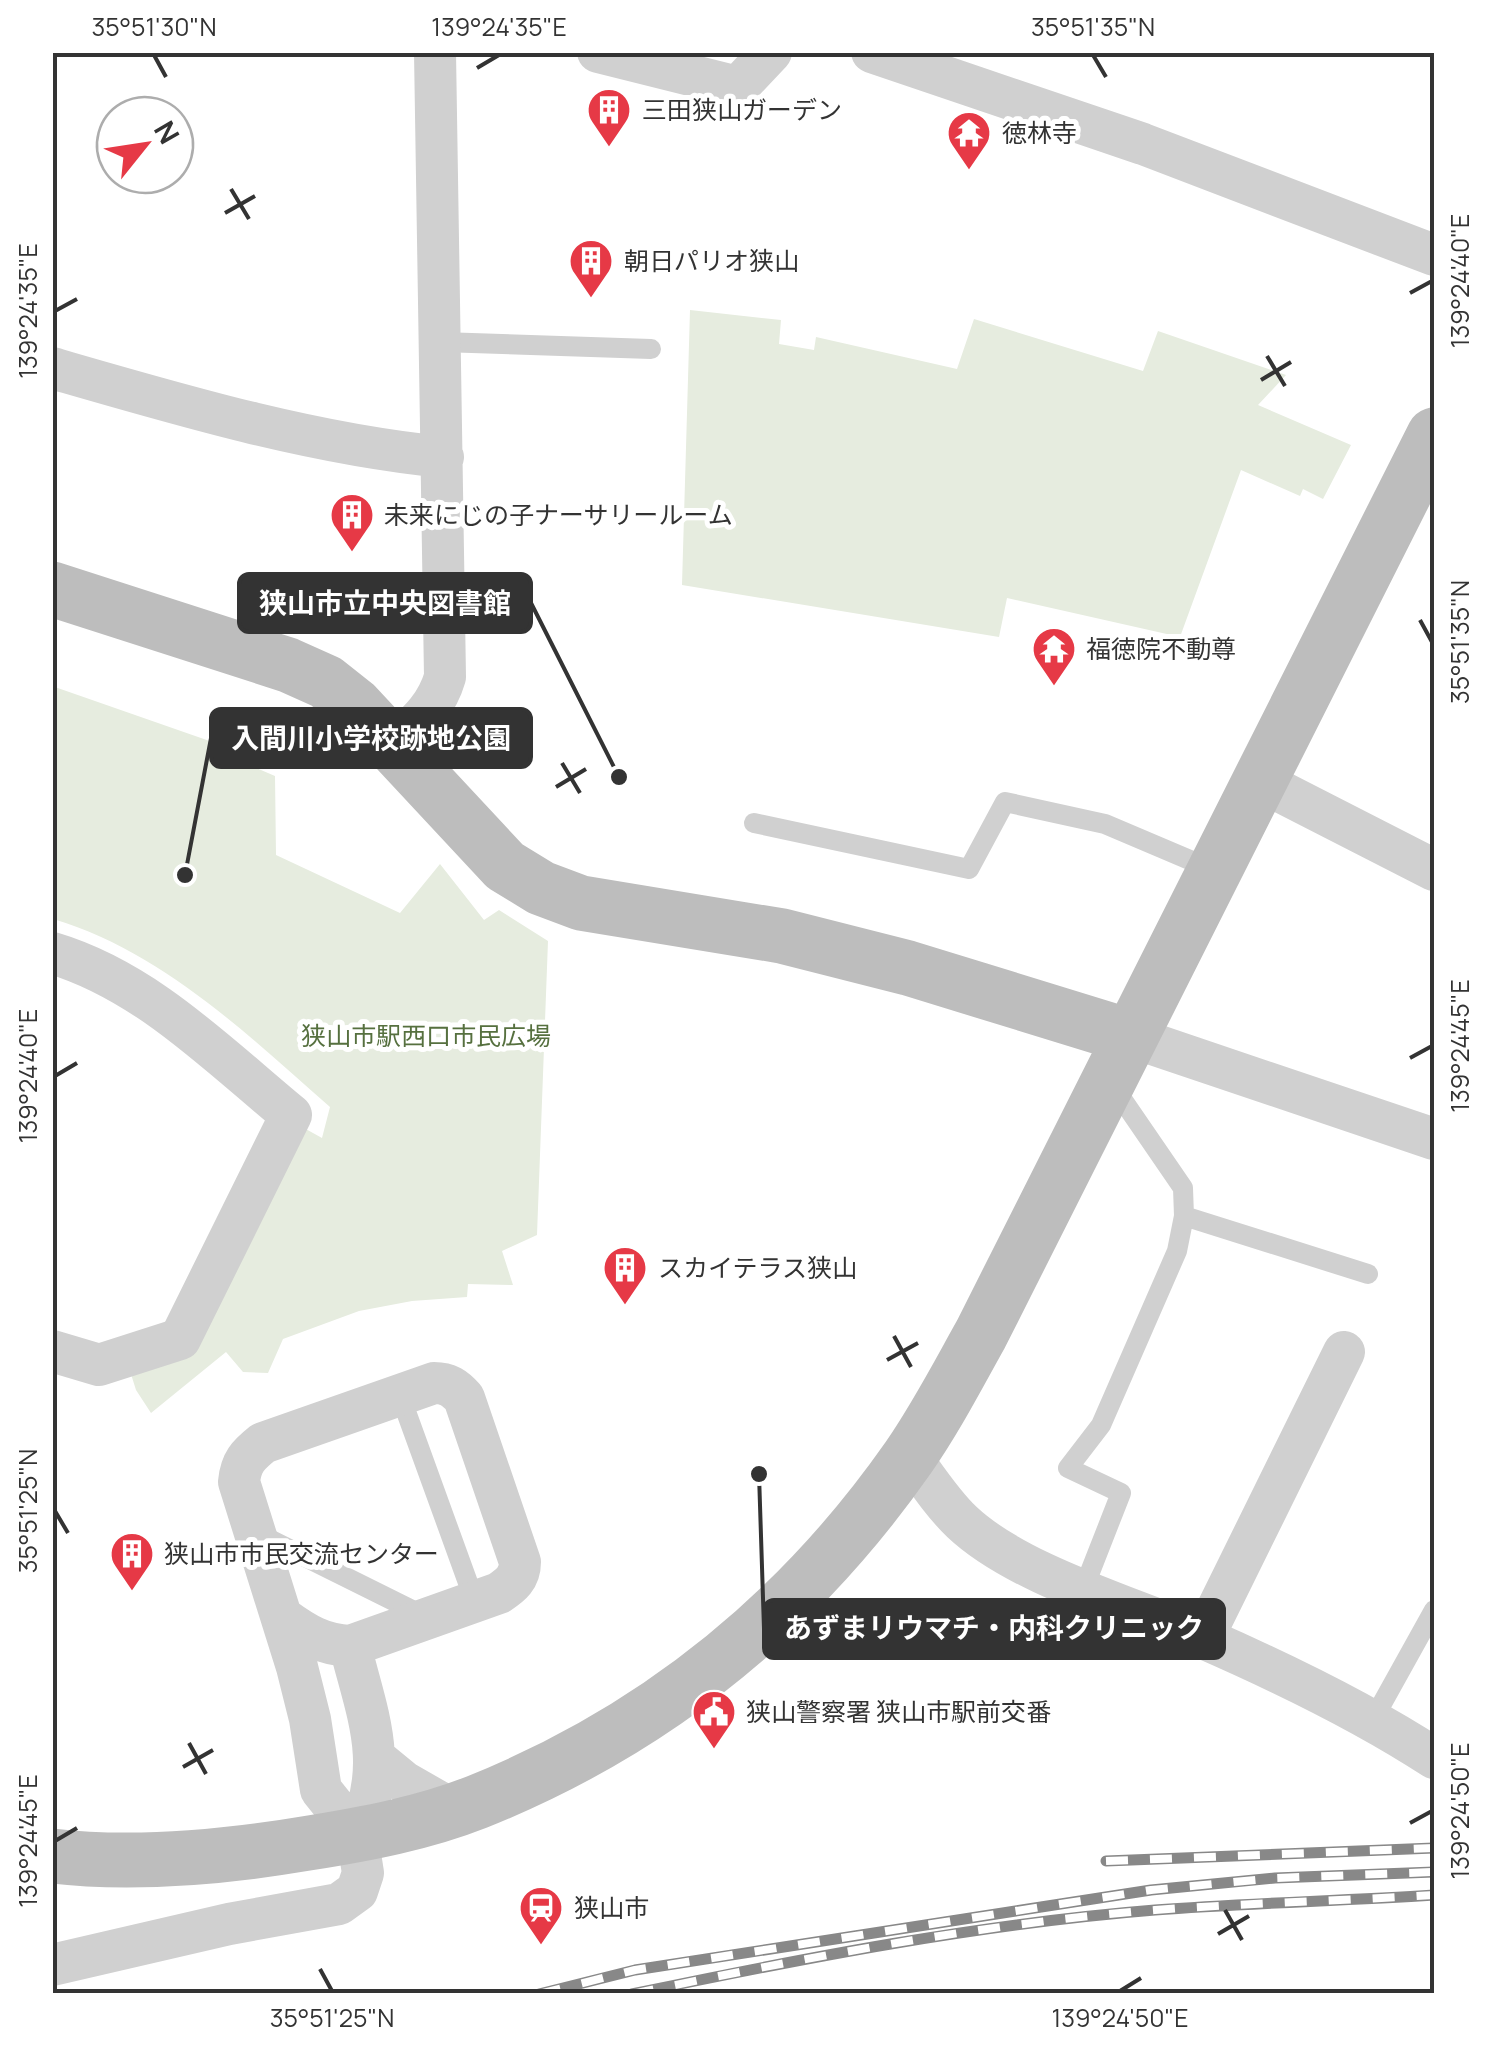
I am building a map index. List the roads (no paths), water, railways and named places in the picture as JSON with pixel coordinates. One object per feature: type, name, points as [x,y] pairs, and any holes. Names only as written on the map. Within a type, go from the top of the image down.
[{"type":"street","points":[[393,746],[439,698],[445,677],[435,52]]},
{"type":"street","points":[[598,52],[738,87],[771,52]]},
{"type":"street","points":[[872,52],[1143,144],[1434,255]]},
{"type":"street","points":[[52,368],[169,403],[394,452],[443,457]]},
{"type":"street","points":[[52,1856],[138,1859],[272,1849],[357,1835],[452,1810],[557,1766],[690,1686],[738,1649],[826,1563],[910,1456],[981,1334],[1434,435]]},
{"type":"street","points":[[52,590],[288,666],[326,682],[355,705],[505,866],[541,888],[581,902],[782,936],[908,968],[1119,1058],[1434,1139]]},
{"type":"street","points":[[1258,780],[1434,870]]},
{"type":"street","points":[[52,953],[115,979],[153,1002],[291,1115],[180,1339],[99,1365],[52,1351]]},
{"type":"street","points":[[1203,1638],[1344,1352]]},
{"type":"street","points":[[52,1965],[338,1904],[357,1891],[363,1873],[357,1835],[322,1790],[310,1718],[239,1482],[241,1465],[263,1443],[400,1395],[444,1383],[464,1398],[520,1562],[520,1572],[512,1584],[499,1593],[350,1646],[331,1645],[305,1634],[283,1618]]},
{"type":"street","points":[[910,1456],[962,1522],[1001,1550],[1374,1718],[1434,1758]]},
{"type":"street","points":[[350,1646],[376,1759],[370,1808],[357,1835]]},
{"type":"street","points":[[376,1759],[404,1782],[452,1810]]},
{"type":"street","points":[[272,1849],[302,1821],[322,1790]]},
{"type":"lane","points":[[441,342],[650,349]]},
{"type":"lane","points":[[754,824],[969,869],[1005,802],[1105,824],[1213,870]]},
{"type":"lane","points":[[1083,1590],[1121,1493],[1068,1468],[1101,1425],[1177,1250],[1184,1216],[1183,1188],[1134,1112],[1119,1058]]},
{"type":"lane","points":[[1184,1216],[1368,1274]]},
{"type":"lane","points":[[400,1395],[475,1602]]},
{"type":"lane","points":[[255,1532],[430,1619]]},
{"type":"lane","points":[[1374,1718],[1434,1610]]},
{"type":"railway","points":[[1106,1861],[1434,1848]]},
{"type":"railway","points":[[539,1994],[635,1970],[1151,1890],[1275,1878],[1434,1872]]},
{"type":"railway","points":[[632,1994],[827,1955],[1023,1924],[1155,1910],[1434,1895]]},
{"type":"place","name":"三田狭山ガーデン","points":[[609,148]]},
{"type":"place","name":"徳林寺","points":[[969,171]]},
{"type":"place","name":"朝日パリオ狭山","points":[[591,299]]},
{"type":"place","name":"未来にじの子ナーサリールーム","points":[[352,553]]},
{"type":"place","name":"福徳院不動尊","points":[[1054,687]]},
{"type":"place","name":"狭山市立中央図書館","points":[[619,777]]},
{"type":"place","name":"入間川小学校跡地公園","points":[[185,875]]},
{"type":"place","name":"スカイテラス狭山","points":[[625,1306]]},
{"type":"place","name":"あずまリウマチ・内科クリニック","points":[[759,1474]]},
{"type":"place","name":"狭山市市民交流センター","points":[[132,1592]]},
{"type":"place","name":"狭山警察署 狭山市駅前交番","points":[[714,1750]]},
{"type":"place","name":"狭山市","points":[[541,1946]]},
{"type":"park label","name":"狭山市駅西口市民広場","points":[[426,1036]]}]
